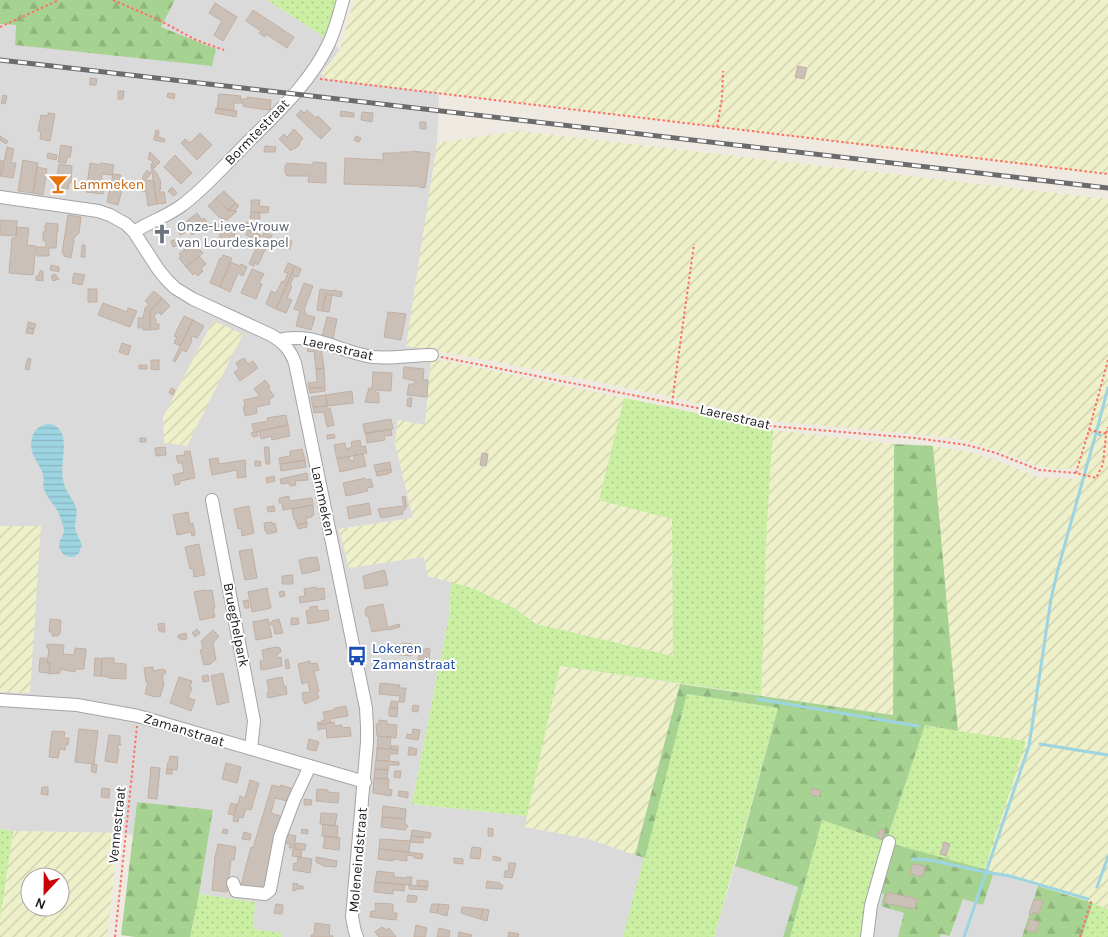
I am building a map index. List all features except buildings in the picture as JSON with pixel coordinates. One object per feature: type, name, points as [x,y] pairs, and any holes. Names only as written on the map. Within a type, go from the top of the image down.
[{"type":"street","name":"Bormtestraat","points":[[134,232],[169,214],[197,194],[284,105],[308,77],[324,53],[334,32],[343,0]]},
{"type":"street","name":"Lammeken","points":[[0,197],[98,211],[110,215],[126,224],[134,232],[158,269],[175,288],[194,299],[271,335],[286,346],[291,354],[295,363],[366,708],[368,728],[364,782]]},
{"type":"street","name":"Laerestraat","points":[[279,340],[289,337],[316,341],[374,357],[432,355]]},
{"type":"street","name":"Brueghelpark","points":[[212,500],[254,721],[251,749]]},
{"type":"street","name":"Zamanstraat","points":[[0,700],[77,705],[138,716],[364,782]]},
{"type":"street","points":[[233,884],[236,891],[264,894],[270,890],[280,838],[294,800],[310,766]]},
{"type":"street","name":"Moleneindstraat","points":[[358,937],[352,917],[364,782]]},
{"type":"street","points":[[867,937],[871,905],[889,842]]},
{"type":"path","points":[[0,27],[59,0]]},
{"type":"path","points":[[113,0],[159,20],[196,40],[224,50]]},
{"type":"path","points":[[716,127],[722,98],[723,71]]},
{"type":"path","points":[[308,77],[1108,174]]},
{"type":"path","points":[[672,403],[694,244]]},
{"type":"path","name":"Laerestraat","points":[[432,355],[707,410],[770,426],[915,438],[967,445],[1038,470],[1080,474],[1096,478],[1103,464],[1105,434]]},
{"type":"path","points":[[1076,474],[1108,360]]},
{"type":"path","points":[[1089,430],[1105,434],[1108,427]]},
{"type":"path","name":"Vennestraat","points":[[115,937],[138,716]]},
{"type":"path","points":[[1080,937],[1092,898]]},
{"type":"shaded area","points":[[175,0],[267,0],[326,38],[340,50],[321,74],[327,79],[439,92],[437,143],[407,345],[433,350],[425,425],[398,420],[395,443],[413,518],[339,529],[349,567],[424,557],[428,576],[451,582],[449,616],[412,804],[527,816],[526,827],[589,839],[645,858],[623,937],[282,937],[282,933],[253,929],[255,902],[199,894],[213,810],[137,802],[133,835],[0,829],[0,24],[16,25],[15,45],[216,49],[161,27]]},
{"type":"shaded area","points":[[735,866],[798,887],[783,937],[714,937]]},
{"type":"shaded area","points":[[994,872],[1038,886],[1022,937],[940,937],[941,934],[951,936],[963,898],[983,905]]},
{"type":"shaded area","points":[[872,890],[884,894],[905,913],[898,937],[864,937]]},
{"type":"green space","points":[[0,0],[175,0],[161,27],[216,49],[212,66],[15,45],[16,25],[0,24]]},
{"type":"green space","points":[[267,0],[336,0],[326,38]]},
{"type":"green space","points":[[354,0],[1108,0],[1108,175],[327,79],[321,74],[340,50]]},
{"type":"green space","points":[[519,131],[1108,199],[1108,909],[994,872],[984,871],[1025,741],[958,731],[933,446],[971,452],[1037,477],[1078,479],[1082,470],[1071,468],[1057,469],[1033,465],[1011,455],[955,438],[754,418],[672,397],[406,346],[437,143]]},
{"type":"green space","points":[[213,321],[243,334],[187,446],[164,443],[163,417]]},
{"type":"green space","points":[[431,360],[447,361],[624,398],[599,500],[672,518],[673,656],[536,624],[516,609],[475,589],[428,576],[424,557],[349,568],[339,529],[413,518],[395,443],[398,420],[425,425]]},
{"type":"green space","points":[[624,398],[773,430],[767,524],[761,695],[560,666],[527,816],[412,804],[449,616],[451,582],[475,589],[516,609],[536,624],[673,656],[672,519],[599,500]]},
{"type":"green space","points":[[773,430],[894,444],[893,715],[761,695],[767,524]]},
{"type":"green space","points":[[894,444],[933,446],[958,731],[925,725],[886,842],[822,820],[790,937],[783,937],[798,887],[735,866],[778,708],[687,694],[645,858],[635,855],[680,684],[893,715]]},
{"type":"green space","points":[[0,526],[41,526],[30,693],[0,692]]},
{"type":"green space","points":[[560,666],[680,684],[635,855],[589,839],[525,827]]},
{"type":"green space","points":[[687,694],[778,708],[714,937],[623,937]]},
{"type":"green space","points":[[925,725],[1026,741],[984,871],[886,842]]},
{"type":"green space","points":[[137,802],[213,810],[190,937],[135,937],[121,935]]},
{"type":"green space","points":[[822,820],[886,842],[864,937],[790,937]]},
{"type":"green space","points":[[0,829],[13,831],[0,920]]},
{"type":"green space","points":[[13,831],[119,833],[107,937],[0,937],[0,920]]},
{"type":"green space","points":[[886,842],[994,872],[983,905],[963,899],[950,936],[941,934],[940,937],[898,937],[904,913],[881,906],[884,894],[872,890]]},
{"type":"green space","points":[[1038,886],[1093,903],[1082,937],[1022,937]]},
{"type":"green space","points":[[199,894],[255,902],[253,929],[282,933],[282,937],[190,937]]},
{"type":"green space","points":[[1093,903],[1108,909],[1108,937],[1082,937]]},
{"type":"water","points":[[47,424],[54,425],[62,434],[64,451],[63,480],[76,508],[75,527],[82,545],[79,553],[74,557],[66,556],[60,550],[59,544],[64,532],[63,525],[58,512],[45,492],[43,474],[31,447],[34,433],[38,428]]},
{"type":"waterway","points":[[1100,435],[1096,433],[1108,388]]},
{"type":"waterway","points":[[964,937],[1029,746],[1051,599],[1096,433]]},
{"type":"waterway","points":[[757,699],[918,726]]},
{"type":"waterway","points":[[1040,744],[1108,755]]},
{"type":"waterway","points":[[1097,887],[1108,857]]},
{"type":"waterway","points":[[912,859],[930,860],[1010,876],[1088,899]]},
{"type":"railway","points":[[0,60],[1108,188]]},
{"type":"place","name":"Lammeken","points":[[58,184]]},
{"type":"place","name":"Onze-Lieve-Vrouw van Lourdeskapel","points":[[162,234]]},
{"type":"place","name":"Lokeren Zamanstraat","points":[[357,656]]}]
